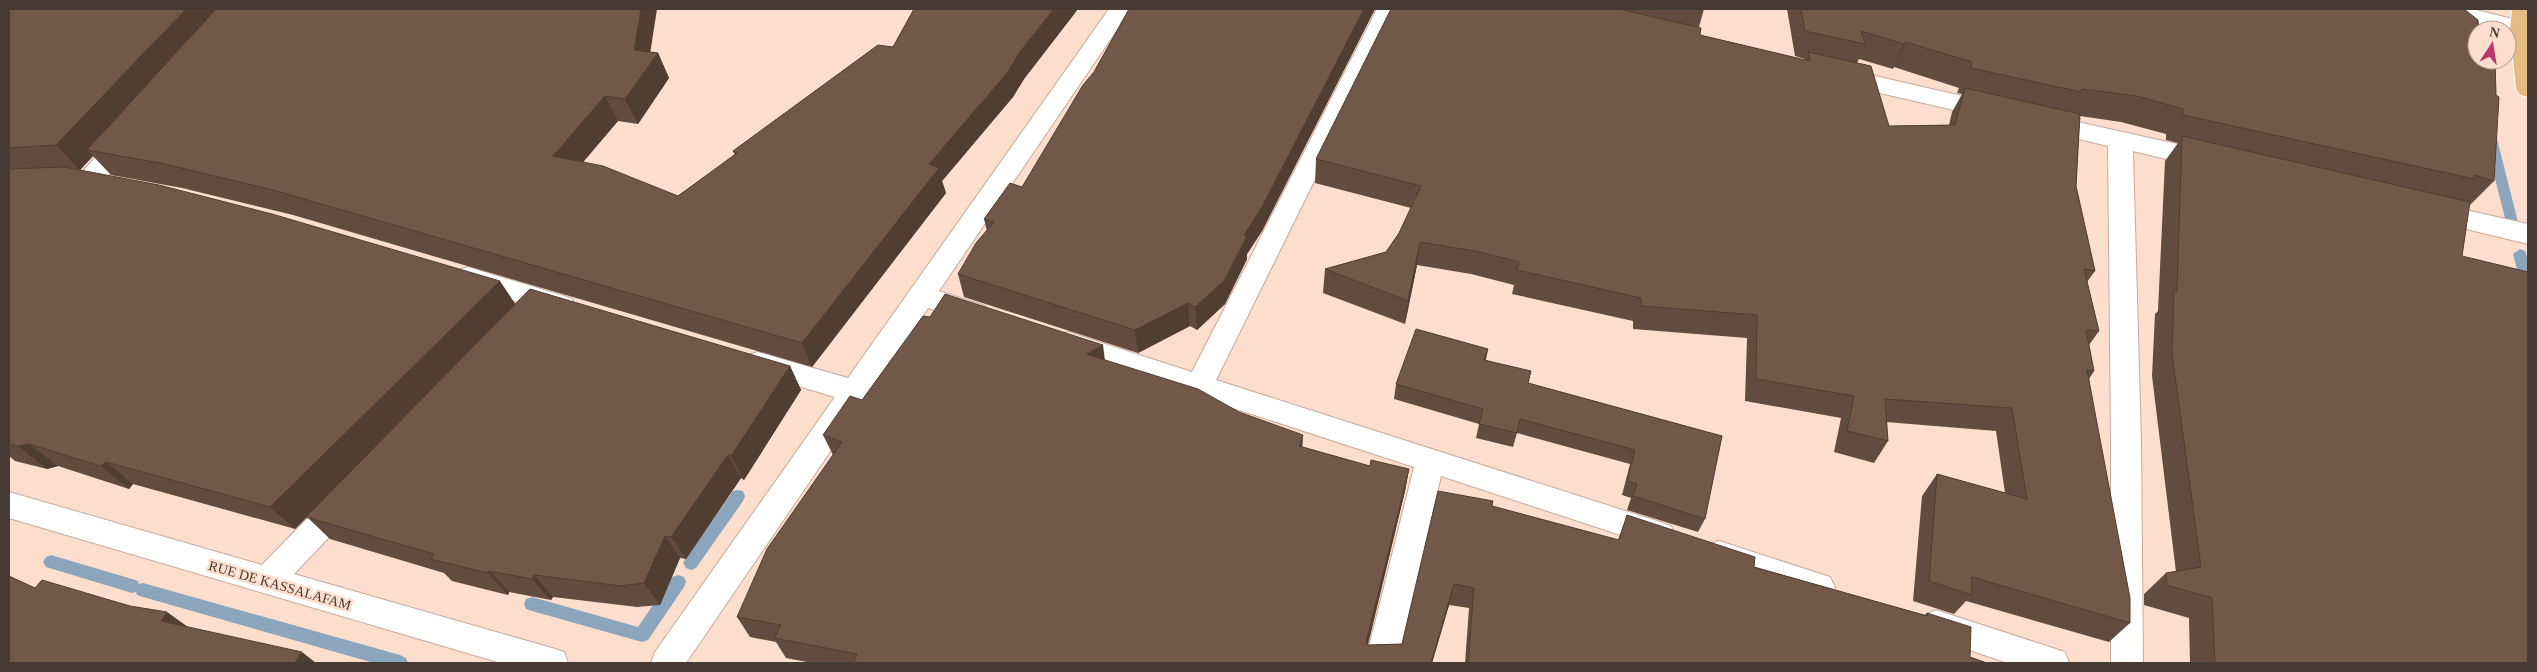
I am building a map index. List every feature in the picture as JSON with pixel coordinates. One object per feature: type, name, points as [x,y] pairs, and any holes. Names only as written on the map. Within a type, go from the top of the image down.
[{"type":"main road","points":[[2522,18],[2528,89]]},
{"type":"street","points":[[667,663],[1120,9]]},
{"type":"street","points":[[1199,386],[1388,9]]},
{"type":"street","points":[[2444,9],[2522,18]]},
{"type":"street","points":[[1819,71],[2227,165]]},
{"type":"street","points":[[115,186],[77,182],[141,124]]},
{"type":"street","points":[[2120,140],[2126,451],[2127,663]]},
{"type":"street","points":[[2412,207],[2528,234]]},
{"type":"street","points":[[440,269],[580,310]]},
{"type":"street","points":[[922,296],[1005,323]]},
{"type":"street","points":[[522,320],[542,299]]},
{"type":"street","points":[[1042,335],[1846,596]]},
{"type":"street","points":[[732,355],[855,392]]},
{"type":"street","points":[[1381,663],[1430,461]]},
{"type":"street","points":[[267,581],[360,484]]},
{"type":"street","name":"RUE DE KASSALAFAM","points":[[9,505],[267,581],[504,658],[552,663]]},
{"type":"street","points":[[1912,617],[2053,663]]},
{"type":"building","points":[[9,9],[186,9],[56,145],[9,148]]},
{"type":"building","points":[[216,9],[641,9],[634,50],[658,53],[625,99],[605,96],[553,156],[603,166],[678,196],[737,153],[733,151],[878,45],[893,47],[914,9],[1054,9],[1019,53],[1008,72],[929,164],[939,168],[802,343],[273,190],[160,163],[87,150]]},
{"type":"building","points":[[1129,9],[1364,9],[1262,207],[1244,235],[1247,236],[1224,281],[1195,307],[1188,303],[1135,330],[958,274],[976,243],[994,222],[984,219],[1010,183],[1022,187],[1083,85],[1094,72]]},
{"type":"building","points":[[1391,9],[1619,9],[1701,28],[1700,35],[1810,61],[1808,52],[1871,66],[1889,126],[1955,125],[1965,88],[2080,114],[2076,186],[2095,271],[2084,269],[2099,331],[2086,330],[2094,371],[2087,370],[2130,598],[2130,623],[1972,577],[1971,595],[1929,581],[1937,474],[2027,499],[2012,408],[1885,399],[1888,441],[1847,431],[1854,396],[1756,379],[1757,315],[1641,306],[1641,298],[1517,270],[1519,262],[1475,251],[1420,242],[1408,301],[1325,269],[1386,252],[1399,233],[1421,186],[1316,159]]},
{"type":"building","points":[[1801,9],[2464,9],[2478,20],[2467,20],[2467,70],[2495,70],[2496,95],[2499,97],[2494,181],[2474,175],[2474,179],[2183,115],[2183,109],[2137,96],[2082,89],[2081,92],[1971,68],[1972,62],[1906,42],[1904,44],[1861,31],[1865,44],[1805,31]]},
{"type":"building","points":[[2182,136],[2470,202],[2462,256],[2528,272],[2528,663],[2215,663],[2212,598],[2167,585],[2166,573],[2201,567],[2172,353],[2174,290],[2177,291]]},
{"type":"building","points":[[64,167],[159,185],[272,214],[500,281],[270,507],[106,462],[101,466],[29,444],[18,446],[9,444],[9,169]]},
{"type":"building","points":[[530,289],[790,366],[731,456],[728,455],[671,537],[665,536],[644,583],[621,586],[534,575],[532,579],[489,571],[488,573],[430,559],[434,554],[306,517]]},
{"type":"building","points":[[945,294],[1103,345],[1086,354],[1198,389],[1239,412],[1303,435],[1299,446],[1370,466],[1371,460],[1409,469],[1366,643],[1368,645],[1402,644],[1438,491],[1493,501],[1492,506],[1619,540],[1627,515],[1755,557],[1754,567],[1927,616],[1927,613],[1971,627],[1970,657],[1987,663],[1468,663],[1474,588],[1454,584],[1431,663],[853,663],[857,654],[774,638],[781,625],[737,617],[767,549],[842,442],[823,435],[850,396],[862,400],[923,316],[930,317]]},
{"type":"building","points":[[1416,329],[1488,349],[1484,360],[1531,371],[1528,383],[1722,436],[1705,519],[1633,496],[1637,484],[1627,481],[1635,450],[1520,419],[1517,433],[1479,424],[1483,409],[1396,384]]},
{"type":"building","points":[[9,576],[35,588],[42,580],[130,606],[167,612],[161,621],[302,652],[294,663],[9,663]]},
{"type":"waterway","points":[[2491,139],[2512,222]]},
{"type":"waterway","points":[[2520,254],[2528,285]]},
{"type":"waterway","points":[[691,563],[738,496]]},
{"type":"waterway","points":[[51,562],[132,586]]},
{"type":"waterway","points":[[532,604],[642,635],[678,582]]},
{"type":"waterway","points":[[143,590],[400,663]]}]
